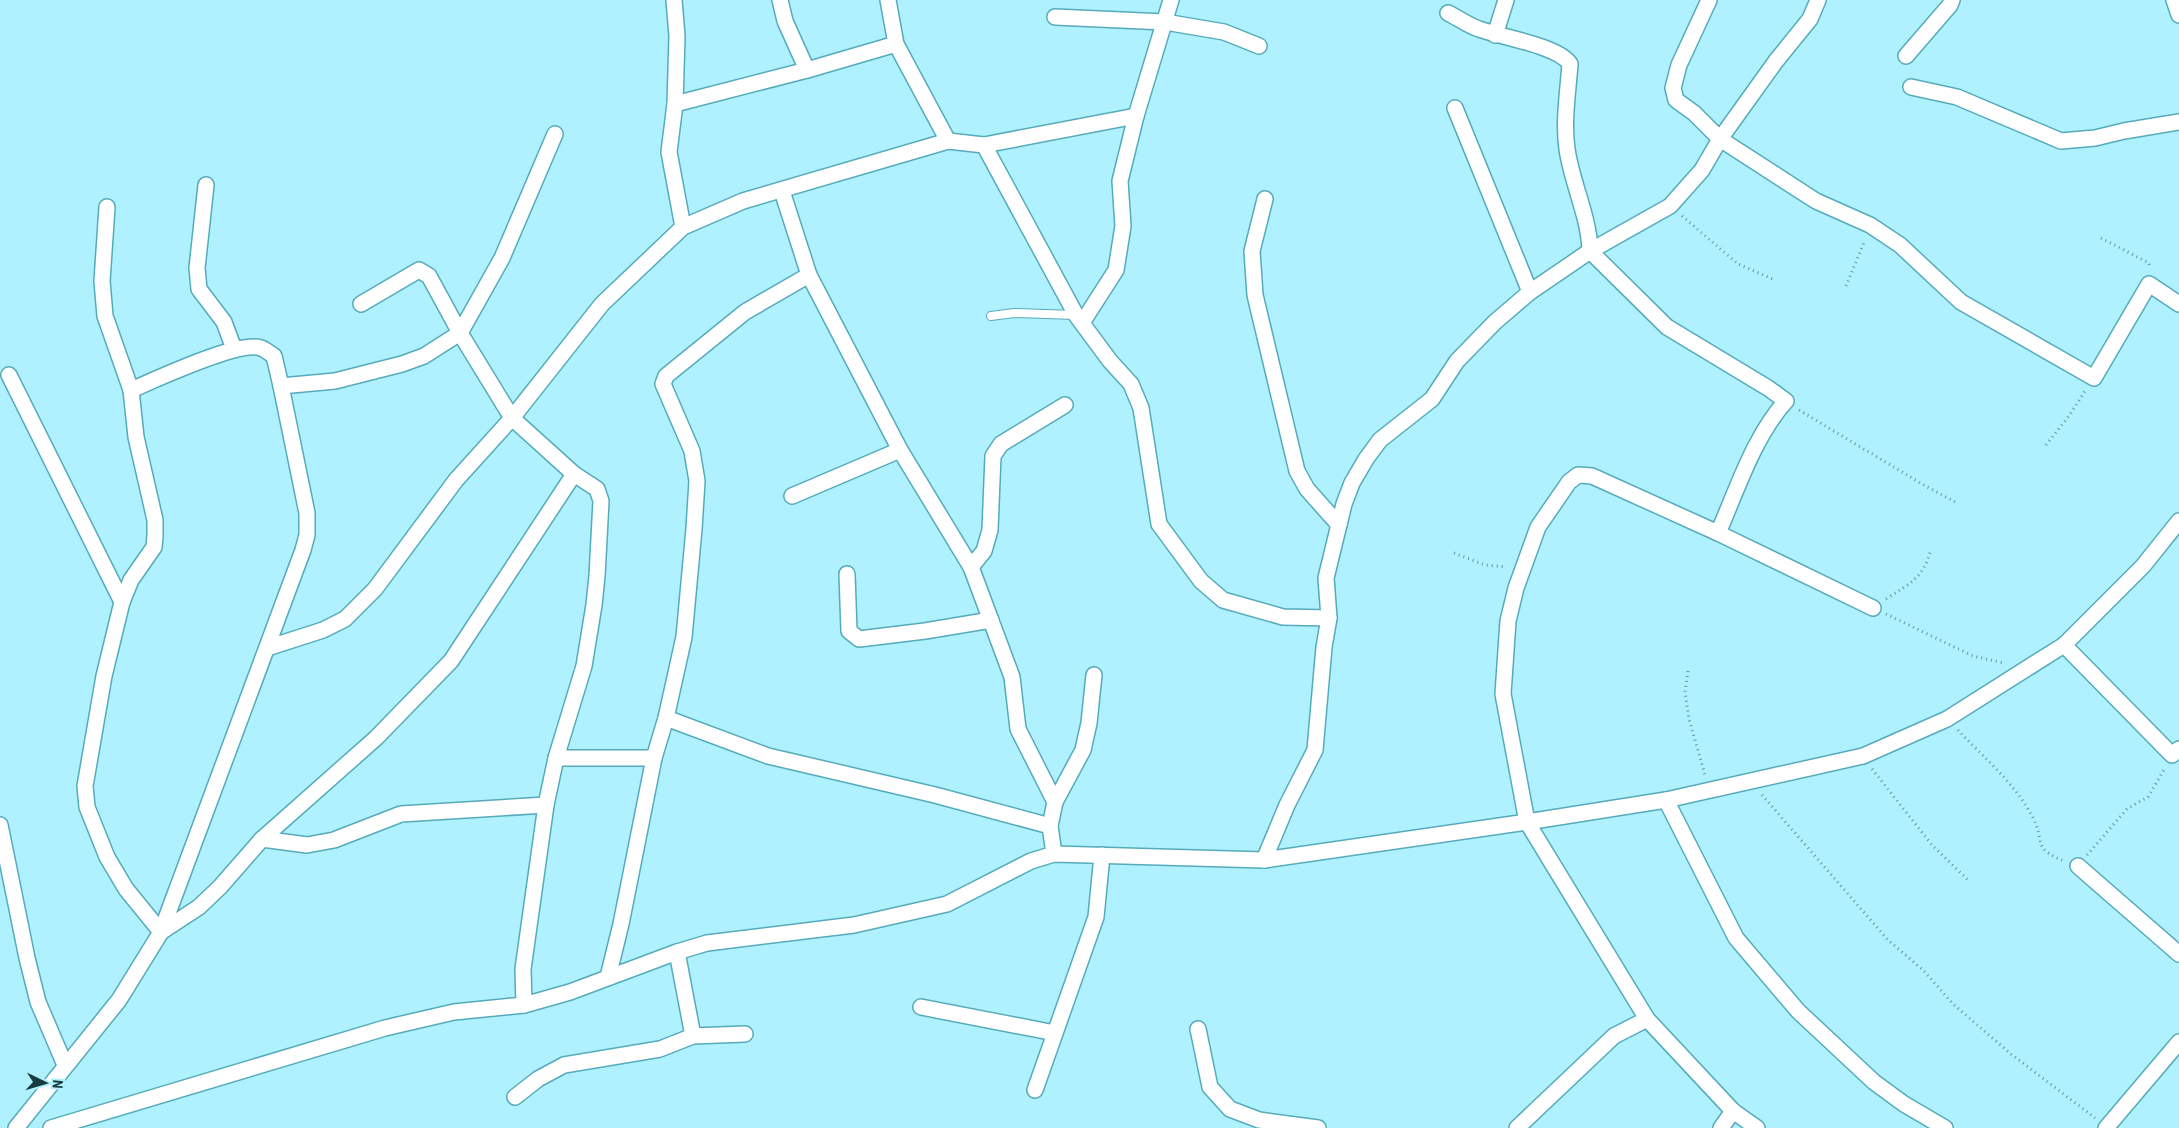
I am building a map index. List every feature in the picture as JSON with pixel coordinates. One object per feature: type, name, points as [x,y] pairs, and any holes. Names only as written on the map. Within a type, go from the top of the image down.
[{"type":"street","points":[[674,0],[677,36],[675,104],[669,152],[683,227]]},
{"type":"street","points":[[780,0],[785,21],[807,70]]},
{"type":"street","points":[[888,0],[896,44],[948,140]]},
{"type":"street","points":[[1079,319],[1116,270],[1123,226],[1120,181],[1136,116],[1171,0]]},
{"type":"street","points":[[1496,35],[1506,0]]},
{"type":"street","points":[[1709,0],[1680,65],[1673,88],[1676,100],[1694,113],[1720,139],[1816,201],[1870,225],[1900,245],[1961,302],[2094,378],[2149,284],[2179,304]]},
{"type":"street","points":[[1264,860],[1287,805],[1315,750],[1324,647],[1329,618],[1326,578],[1344,504],[1352,483],[1380,440],[1414,411],[1432,399],[1457,361],[1495,322],[1530,292],[1590,251],[1670,206],[1702,170],[1720,139],[1776,61],[1810,19],[1818,0]]},
{"type":"street","points":[[1906,56],[1950,5],[1952,0]]},
{"type":"street","points":[[2174,0],[2179,15]]},
{"type":"street","points":[[1448,13],[1477,28],[1547,49],[1566,58],[1570,64],[1565,120],[1567,149],[1589,235],[1590,251],[1667,327],[1768,388],[1786,401],[1773,418],[1752,456],[1718,533]]},
{"type":"street","points":[[1055,17],[1165,22],[1224,32],[1259,46]]},
{"type":"street","points":[[675,104],[807,70],[896,44]]},
{"type":"street","points":[[1911,87],[1957,97],[2062,141],[2095,138],[2179,122]]},
{"type":"street","points":[[1455,108],[1530,292]]},
{"type":"street","points":[[268,648],[323,630],[345,619],[375,590],[456,480],[512,418],[602,304],[683,227],[743,201],[782,191],[948,140],[984,144],[1136,116]]},
{"type":"street","points":[[281,386],[335,381],[402,364],[424,356],[460,334],[502,258],[555,134]]},
{"type":"street","points":[[984,144],[1079,319],[1110,361],[1131,384],[1141,408],[1158,524],[1201,580],[1223,600],[1283,616],[1329,618]]},
{"type":"street","points":[[206,186],[197,268],[199,289],[224,322],[234,349]]},
{"type":"street","points":[[782,191],[809,275],[900,450],[971,568],[1012,677],[1018,729],[1055,802]]},
{"type":"street","points":[[1265,199],[1252,251],[1255,295],[1297,471],[1307,489],[1339,525]]},
{"type":"street","points":[[107,208],[102,281],[105,316],[131,390],[135,429],[155,520],[155,536],[154,547],[131,580],[122,602],[104,676],[85,786],[86,807],[94,829],[126,889],[161,932]]},
{"type":"street","points":[[361,304],[418,270],[429,276],[460,334],[512,418],[574,474],[597,489],[601,501],[597,576],[584,666],[556,758],[546,805],[522,969],[524,1005]]},
{"type":"street","points":[[608,976],[621,924],[654,758],[666,718],[684,637],[697,482],[692,451],[664,384],[666,376],[745,312],[809,275]]},
{"type":"street","points":[[16,1128],[119,1000],[161,932],[268,648],[307,535],[307,513],[274,356],[260,347],[234,349],[179,369],[131,390]]},
{"type":"street","points":[[9,375],[122,602]]},
{"type":"street","points":[[971,568],[984,551],[990,530],[993,456],[1001,444],[1065,405]]},
{"type":"street","points":[[792,496],[900,450]]},
{"type":"street","points":[[161,932],[199,907],[220,887],[262,839],[376,738],[451,661],[574,474]]},
{"type":"street","points":[[1757,1128],[1733,1111],[1647,1019],[1527,822],[1504,694],[1508,621],[1516,588],[1538,527],[1569,482],[1578,475],[1592,476],[1718,533],[1873,608]]},
{"type":"street","points":[[51,1128],[385,1028],[454,1012],[524,1005],[570,992],[608,976],[707,943],[854,925],[947,904],[1031,861],[1054,854],[1264,860],[1666,800],[1863,756],[1947,719],[2064,645],[2143,566],[2179,522]]},
{"type":"street","points":[[848,574],[849,631],[859,639],[925,631],[990,620]]},
{"type":"street","points":[[2064,645],[2177,756]]},
{"type":"street","points":[[1054,854],[1050,826],[1055,802],[1083,750],[1089,723],[1094,675]]},
{"type":"street","points":[[666,718],[768,756],[1050,826]]},
{"type":"street","points":[[556,758],[654,758]]},
{"type":"street","points":[[1666,800],[1736,938],[1798,1011],[1874,1082],[1904,1104],[1945,1128]]},
{"type":"street","points":[[262,839],[307,845],[334,840],[401,814],[546,805]]},
{"type":"street","points":[[1,830],[27,958],[38,1002],[65,1065]]},
{"type":"street","points":[[1035,1090],[1096,917],[1102,855]]},
{"type":"street","points":[[2078,866],[2179,954]]},
{"type":"street","points":[[676,952],[694,1036]]},
{"type":"street","points":[[921,1008],[1055,1033]]},
{"type":"street","points":[[1517,1128],[1614,1036],[1647,1019]]},
{"type":"street","points":[[1198,1029],[1210,1087],[1230,1109],[1259,1120],[1318,1128]]},
{"type":"street","points":[[515,1097],[538,1078],[564,1065],[660,1049],[694,1036],[745,1034]]},
{"type":"street","points":[[2106,1128],[2179,1042]]},
{"type":"street","points":[[1721,1128],[1733,1111]]},
{"type":"lane","points":[[991,316],[1014,313],[1079,319]]},
{"type":"path","points":[[1670,206],[1738,264],[1775,280]]},
{"type":"path","points":[[1846,286],[1870,225]]},
{"type":"path","points":[[2101,238],[2149,263],[2151,271],[2149,284]]},
{"type":"path","points":[[2046,445],[2069,416],[2094,378]]},
{"type":"path","points":[[1786,401],[1922,484],[1957,503]]},
{"type":"path","points":[[1873,608],[1917,579],[1924,570],[1931,549]]},
{"type":"path","points":[[1454,553],[1485,566],[1524,568]]},
{"type":"path","points":[[1873,608],[1973,656],[2027,668]]},
{"type":"path","points":[[1688,671],[1685,692],[1688,719],[1709,790]]},
{"type":"path","points":[[1947,719],[2013,788],[2034,819],[2040,844],[2049,855],[2078,866],[2127,808],[2148,797],[2177,756]]},
{"type":"path","points":[[1863,756],[1932,845],[1968,880]]},
{"type":"path","points":[[1750,781],[1888,940],[1923,970],[1953,1004],[2011,1054],[2106,1128]]}]
